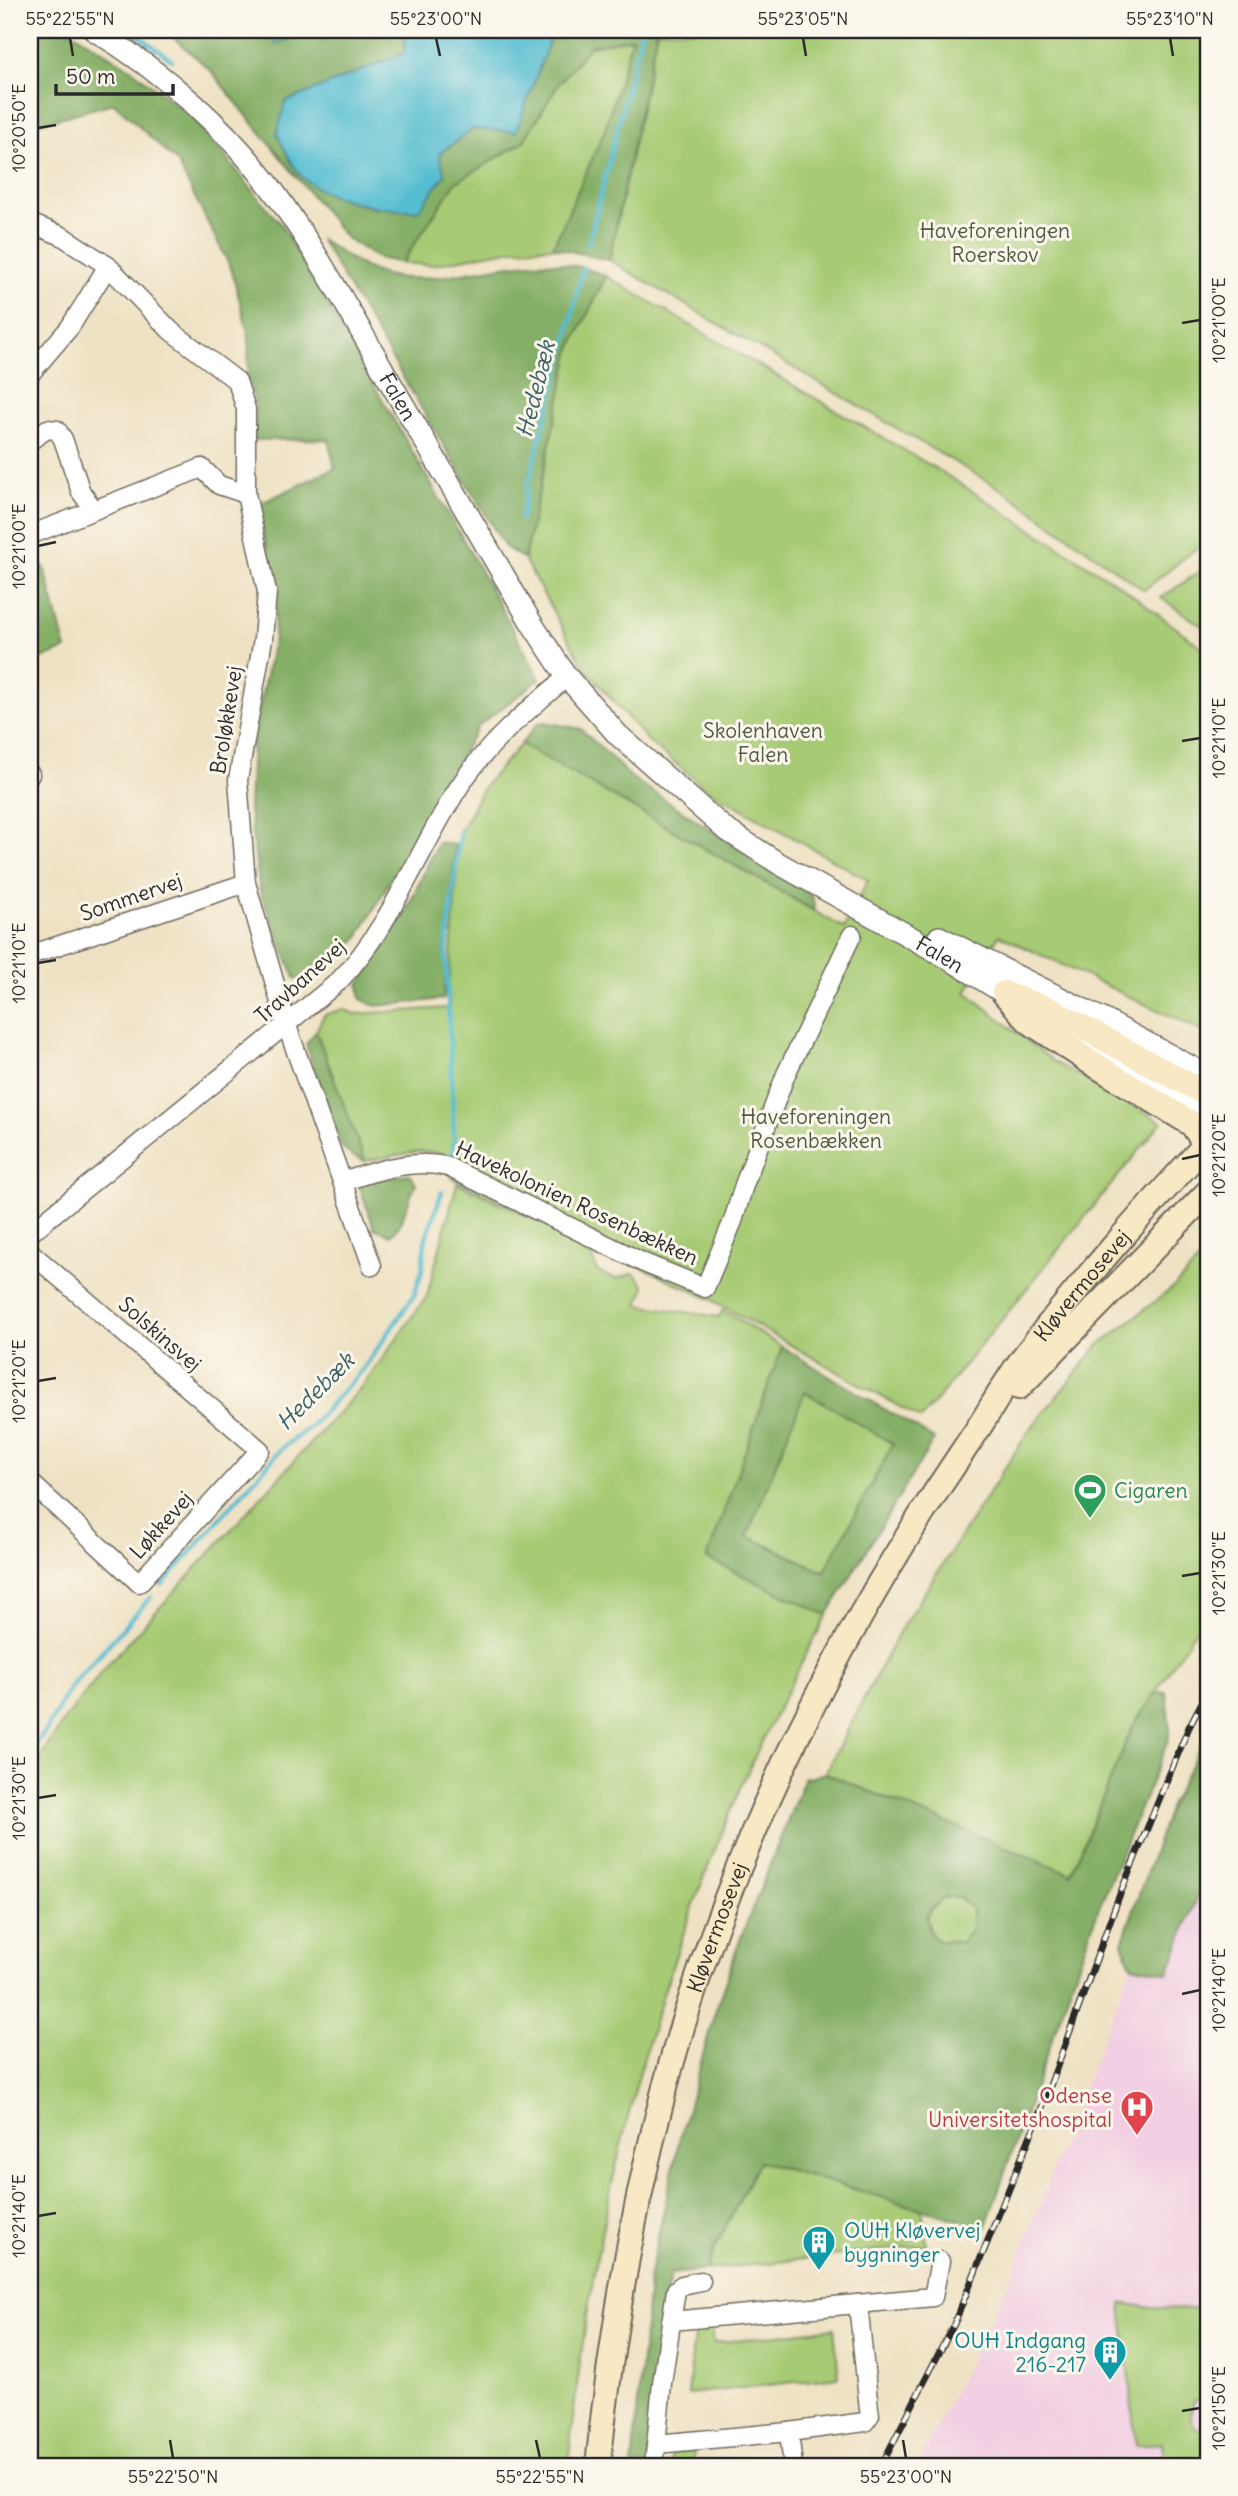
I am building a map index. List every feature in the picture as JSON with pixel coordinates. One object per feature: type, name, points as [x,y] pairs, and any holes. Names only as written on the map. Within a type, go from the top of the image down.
[{"type":"main road","points":[[1004,993],[1049,1009],[1208,1095]]},
{"type":"main road","points":[[1004,993],[1029,1021],[1099,1068],[1192,1124],[1207,1152],[1096,1293],[1079,1322]]},
{"type":"main road","name":"Kløvermosevej","points":[[598,2466],[610,2359],[628,2250],[654,2132],[682,2026],[719,1918],[783,1765],[832,1665],[919,1516],[1021,1360],[1079,1289],[1207,1152]]},
{"type":"main road","name":"Kløvermosevej","points":[[971,1439],[1079,1322],[1208,1192]]},
{"type":"main road","points":[[1079,1322],[1124,1297],[1208,1214]]},
{"type":"street","name":"Falen","points":[[94,30],[123,47],[177,89],[231,142],[276,195],[335,287],[532,624],[567,677],[618,735],[725,829],[778,863],[948,958],[1208,1116]]},
{"type":"street","name":"Broløkkevej","points":[[30,223],[62,236],[108,267],[171,331],[237,381],[246,409],[246,494],[267,592],[263,639],[238,780],[246,883],[287,1026],[372,1266]]},
{"type":"street","points":[[30,374],[70,327],[108,267]]},
{"type":"street","points":[[30,441],[47,429],[57,430],[63,439],[81,492],[94,510]]},
{"type":"street","points":[[30,535],[202,468],[219,485],[246,494]]},
{"type":"street","name":"Travbanevej","points":[[30,1233],[338,982],[362,957],[459,786],[506,728],[567,677]]},
{"type":"street","name":"Falen","points":[[676,786],[783,854],[954,946],[1108,1022],[1208,1076]]},
{"type":"street","name":"Sommervej","points":[[30,955],[246,883]]},
{"type":"street","name":"Havekolonien Rosenbækken","points":[[342,1182],[414,1164],[448,1167],[644,1263],[705,1288],[733,1221],[782,1084],[852,935]]},
{"type":"street","name":"Solskinsvej","points":[[30,1252],[260,1450]]},
{"type":"street","name":"Løkkevej","points":[[30,1482],[139,1583],[260,1450]]},
{"type":"street","points":[[671,2321],[933,2297],[940,2262]]},
{"type":"street","points":[[654,2466],[677,2287],[701,2281]]},
{"type":"street","points":[[656,2444],[865,2422],[869,2409],[858,2304]]},
{"type":"street","points":[[789,2432],[793,2466]]},
{"type":"shaded area","name":"Odense Universitetshospital","points":[[1208,1869],[1208,2466],[917,2466],[1014,2271],[1131,1965],[1168,1973]]},
{"type":"green space","points":[[30,30],[69,30],[134,71],[195,120],[282,226],[468,548],[540,679],[478,726],[357,939],[304,981],[295,978],[260,891],[249,810],[252,741],[274,638],[276,589],[257,505],[335,468],[328,439],[254,440],[255,402],[248,376],[249,336],[231,268],[177,162],[114,103],[30,126]]},
{"type":"green space","points":[[165,30],[266,30],[268,37],[276,43],[321,30],[405,31],[404,53],[285,102],[302,176],[330,194],[376,209],[445,175],[438,155],[473,129],[516,131],[553,30],[657,30],[609,260],[553,247],[605,130],[632,38],[590,46],[560,82],[523,142],[455,183],[402,263],[378,258],[346,238],[210,70]]},
{"type":"green space","name":"Haveforeningen Roerskov","points":[[657,30],[1208,30],[1208,539],[1144,590],[1004,491],[609,260]]},
{"type":"green space","points":[[632,38],[605,130],[553,247],[513,249],[431,265],[402,263],[455,183],[523,142],[560,82],[590,46]]},
{"type":"green space","points":[[320,239],[368,269],[400,278],[444,276],[545,262],[585,268],[606,276],[571,348],[524,559],[505,547]]},
{"type":"green space","name":"Haveforeningen Rosenbækken","points":[[606,276],[940,471],[1122,587],[1208,652],[1208,1034],[999,935],[966,992],[1053,1061],[1162,1122],[921,1419],[710,1299],[452,1178],[452,1155],[420,1151],[365,1161],[316,1031],[324,1015],[343,1009],[355,1014],[447,1008],[460,831],[484,786],[521,744],[844,928],[868,880],[707,789],[649,742],[584,667],[524,559],[571,348]]},
{"type":"green space","points":[[44,566],[66,649],[30,664],[30,572]]},
{"type":"green space","points":[[1208,566],[1208,630],[1161,598]]},
{"type":"green space","points":[[538,723],[581,729],[632,778],[812,896],[815,911],[521,744]]},
{"type":"green space","points":[[438,842],[455,845],[444,999],[376,1006],[361,999],[359,984],[406,912]]},
{"type":"green space","points":[[316,1031],[365,1161],[352,1156],[341,1146],[306,1044]]},
{"type":"green space","points":[[409,1174],[416,1183],[399,1226],[391,1235],[374,1228],[360,1187],[372,1180]]},
{"type":"green space","points":[[457,1183],[586,1244],[598,1272],[616,1279],[634,1273],[645,1286],[638,1305],[719,1317],[723,1310],[782,1347],[708,1559],[827,1615],[789,1687],[731,1810],[671,1969],[646,2050],[624,2132],[590,2298],[568,2466],[30,2466],[30,1773],[65,1719],[108,1664],[362,1387],[427,1296]]},
{"type":"green space","name":"Cigaren","points":[[1208,1251],[1208,1611],[1132,1728],[1071,1874],[825,1773],[899,1632],[1030,1429],[1098,1346],[1175,1286]]},
{"type":"green space","points":[[782,1347],[934,1439],[827,1615],[707,1559]],"holes":[[[805,1392],[893,1444],[824,1572],[747,1536]]]},
{"type":"green space","points":[[805,1391],[893,1444],[825,1572],[747,1536]]},
{"type":"green space","points":[[1156,1692],[1166,1692],[1170,1731],[1166,1746],[1099,1907],[985,2228],[759,2161],[712,2254],[707,2270],[670,2274],[663,2316],[648,2466],[632,2466],[650,2273],[680,2137],[715,2012],[741,1937],[805,1777],[825,1773],[1071,1874],[1132,1728]],"holes":[[[946,1897],[959,1897],[972,1909],[972,1929],[961,1942],[938,1941],[931,1934],[926,1917],[932,1908]]]},
{"type":"green space","points":[[1208,1732],[1208,1869],[1168,1973],[1131,1965],[1122,1943],[1170,1806]]},
{"type":"green space","points":[[946,1896],[959,1897],[972,1909],[972,1929],[961,1942],[938,1941],[931,1934],[926,1917]]},
{"type":"green space","points":[[759,2161],[922,2209],[927,2245],[707,2270],[712,2254]]},
{"type":"green space","points":[[1121,2303],[1151,2308],[1208,2309],[1208,2395],[1194,2401],[1190,2414],[1195,2426],[1208,2432],[1208,2466],[1165,2466],[1162,2443],[1136,2445]]},
{"type":"green space","points":[[712,2326],[714,2343],[834,2328],[839,2377],[688,2394],[695,2327]]},
{"type":"green space","points":[[693,2451],[694,2465],[763,2458],[764,2466],[671,2466],[672,2453]]},
{"type":"water","points":[[266,30],[321,30],[276,43],[268,37]]},
{"type":"water","points":[[403,30],[553,30],[516,132],[473,129],[439,154],[445,175],[418,211],[357,203],[314,186],[295,168],[277,134],[285,102],[404,53],[406,43]]},
{"type":"waterway","points":[[131,30],[172,60]]},
{"type":"waterway","name":"Hedebæk","points":[[588,245],[642,30]]},
{"type":"waterway","name":"Hedebæk","points":[[521,519],[583,267]]},
{"type":"waterway","name":"Hedebæk","points":[[452,1155],[454,1135],[446,954],[460,831]]},
{"type":"waterway","name":"Hedebæk","points":[[162,1585],[282,1448],[311,1426],[364,1368],[414,1295],[422,1271],[425,1241],[442,1192]]},
{"type":"waterway","name":"Hedebæk","points":[[30,1752],[45,1732],[71,1686],[151,1597]]},
{"type":"railway","points":[[881,2466],[954,2324],[1043,2105],[1118,1899],[1189,1727],[1208,1691]]},
{"type":"place","name":"Cigaren","points":[[1090,1520]]},
{"type":"place","name":"Odense Universitetshospital","points":[[1137,2137]]},
{"type":"place","name":"OUH Kløvervej bygninger","points":[[819,2272]]},
{"type":"place","name":"OUH Indgang 216-217","points":[[1110,2382]]},
{"type":"park label","name":"Skolenhaven Falen","points":[[763,742]]}]
